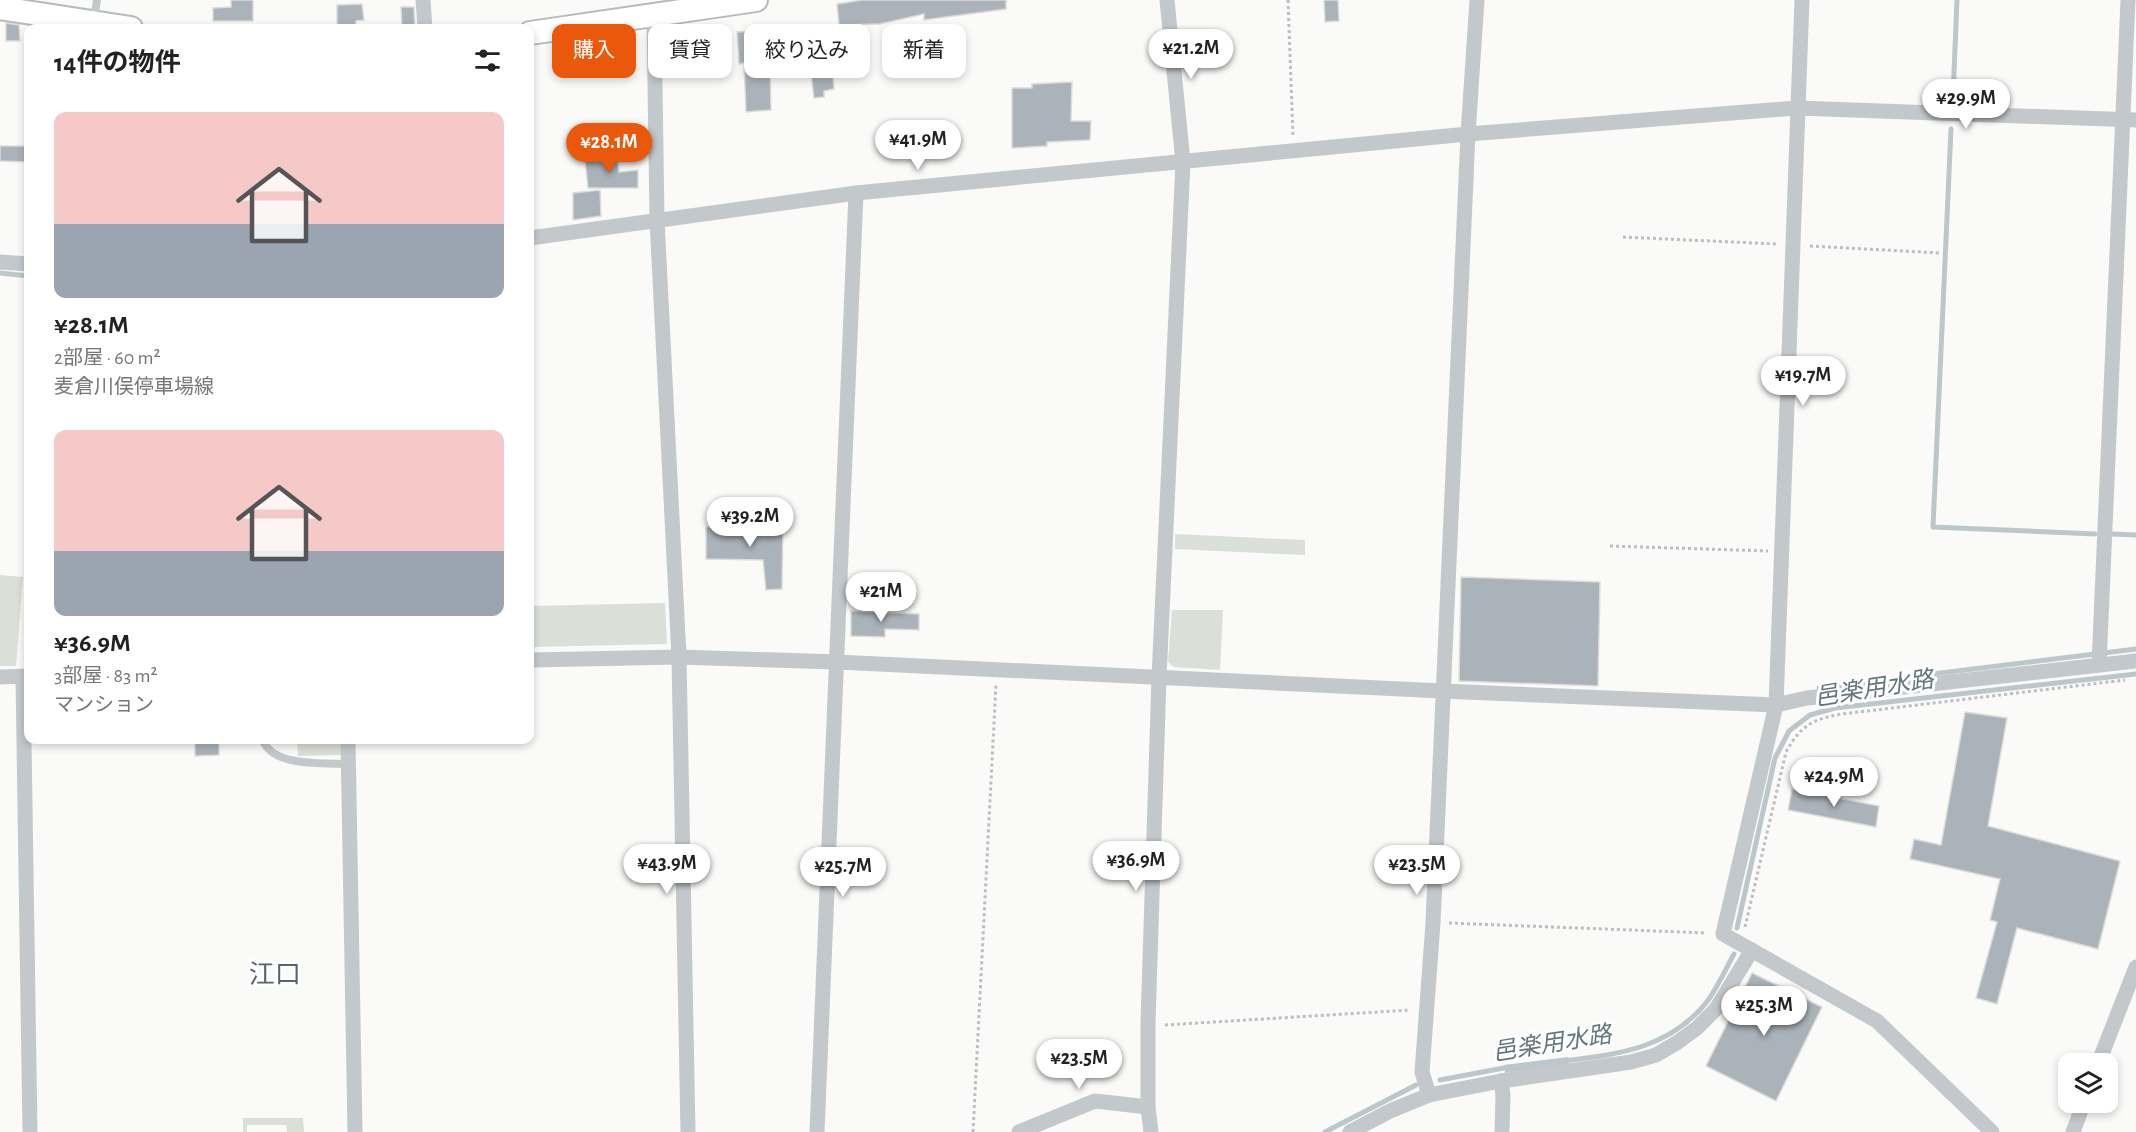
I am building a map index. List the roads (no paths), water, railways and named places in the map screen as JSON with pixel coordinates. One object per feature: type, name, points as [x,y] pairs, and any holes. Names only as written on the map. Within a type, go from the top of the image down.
[{"type":"main road","points":[[534,32],[756,0]]},
{"type":"main road","points":[[0,8],[95,11],[123,24]]},
{"type":"street","points":[[423,0],[425,24]]},
{"type":"street","points":[[1151,1132],[1148,1107],[1148,1026],[1159,678],[1183,162],[1167,0]]},
{"type":"street","points":[[1429,1095],[1422,1072],[1433,923],[1468,134],[1477,0]]},
{"type":"street","points":[[1802,0],[1776,705],[1723,934],[1877,1021],[1992,1132]]},
{"type":"street","points":[[2099,665],[2129,120],[2128,0]]},
{"type":"street","points":[[654,15],[657,220],[679,657],[688,1132]]},
{"type":"street","points":[[534,237],[856,193],[1468,134],[1797,108],[2129,120]]},
{"type":"street","points":[[817,1132],[856,193]]},
{"type":"street","points":[[0,262],[24,264]]},
{"type":"street","points":[[534,660],[679,657],[837,662],[1776,705],[1807,698],[2136,661]]},
{"type":"street","points":[[0,677],[24,677]]},
{"type":"street","points":[[27,744],[30,1132]]},
{"type":"street","points":[[348,744],[355,1132]]},
{"type":"street","points":[[1350,1132],[1390,1111],[1429,1095],[1501,1081],[1631,1062],[1656,1054],[1697,1028],[1716,1008],[1747,947]]},
{"type":"street","points":[[2102,1053],[2136,967]]},
{"type":"street","points":[[1501,1081],[1502,1132]]},
{"type":"street","points":[[1019,1132],[1095,1101],[1148,1107]]},
{"type":"street","points":[[2073,1132],[2080,1113]]},
{"type":"lane","points":[[264,744],[272,754],[302,763],[348,764]]},
{"type":"waterway","points":[[1953,97],[1957,0]]},
{"type":"waterway","points":[[1951,129],[1933,527],[2095,534]]},
{"type":"waterway","points":[[0,273],[24,276]]},
{"type":"waterway","points":[[2112,534],[2136,535]]},
{"type":"waterway","points":[[1819,688],[2136,649]]},
{"type":"waterway","name":"邑楽用水路","points":[[1737,928],[1775,758],[1789,731],[1810,715],[1835,708],[2136,674]]},
{"type":"waterway","name":"邑楽用水路","points":[[1563,1061],[1623,1052],[1659,1040],[1676,1030],[1706,1003],[1734,954]]},
{"type":"waterway","name":"邑楽用水路","points":[[1440,1080],[1509,1067]]},
{"type":"waterway","name":"邑楽用水路","points":[[1325,1132],[1416,1085]]},
{"type":"district","name":"江口","points":[[275,975]]}]
